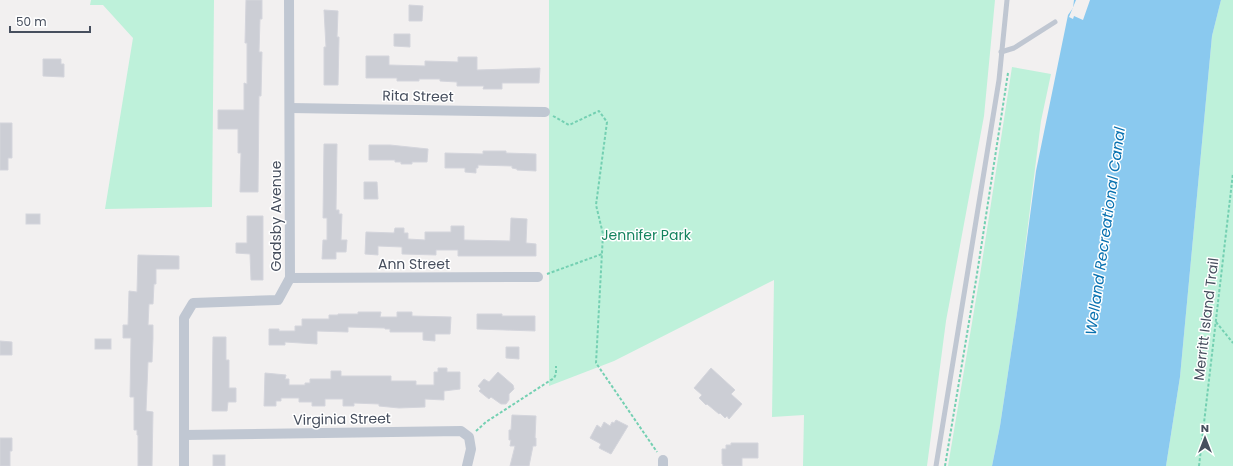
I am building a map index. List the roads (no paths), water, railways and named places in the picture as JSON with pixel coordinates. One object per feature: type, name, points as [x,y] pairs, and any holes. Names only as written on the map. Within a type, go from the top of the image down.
[{"type":"street","name":"Gadsby Avenue","points":[[184,466],[184,318],[193,303],[278,300],[290,278],[289,0]]},
{"type":"street","name":"Rita Street","points":[[290,108],[545,112]]},
{"type":"street","name":"Ann Street","points":[[290,278],[538,277]]},
{"type":"street","name":"Virginia Street","points":[[184,435],[461,431],[469,437],[471,449],[467,466]]},
{"type":"lane","points":[[936,466],[999,80],[1007,0]]},
{"type":"lane","points":[[1001,52],[1014,48],[1055,22]]},
{"type":"water","name":"Welland Recreational Canal","points":[[1074,0],[1221,0],[1212,36],[1180,377],[1166,466],[992,466],[1000,426],[1017,313],[1036,171],[1068,15],[1073,8]]},
{"type":"park label","name":"Jennifer Park","points":[[646,235]]}]
